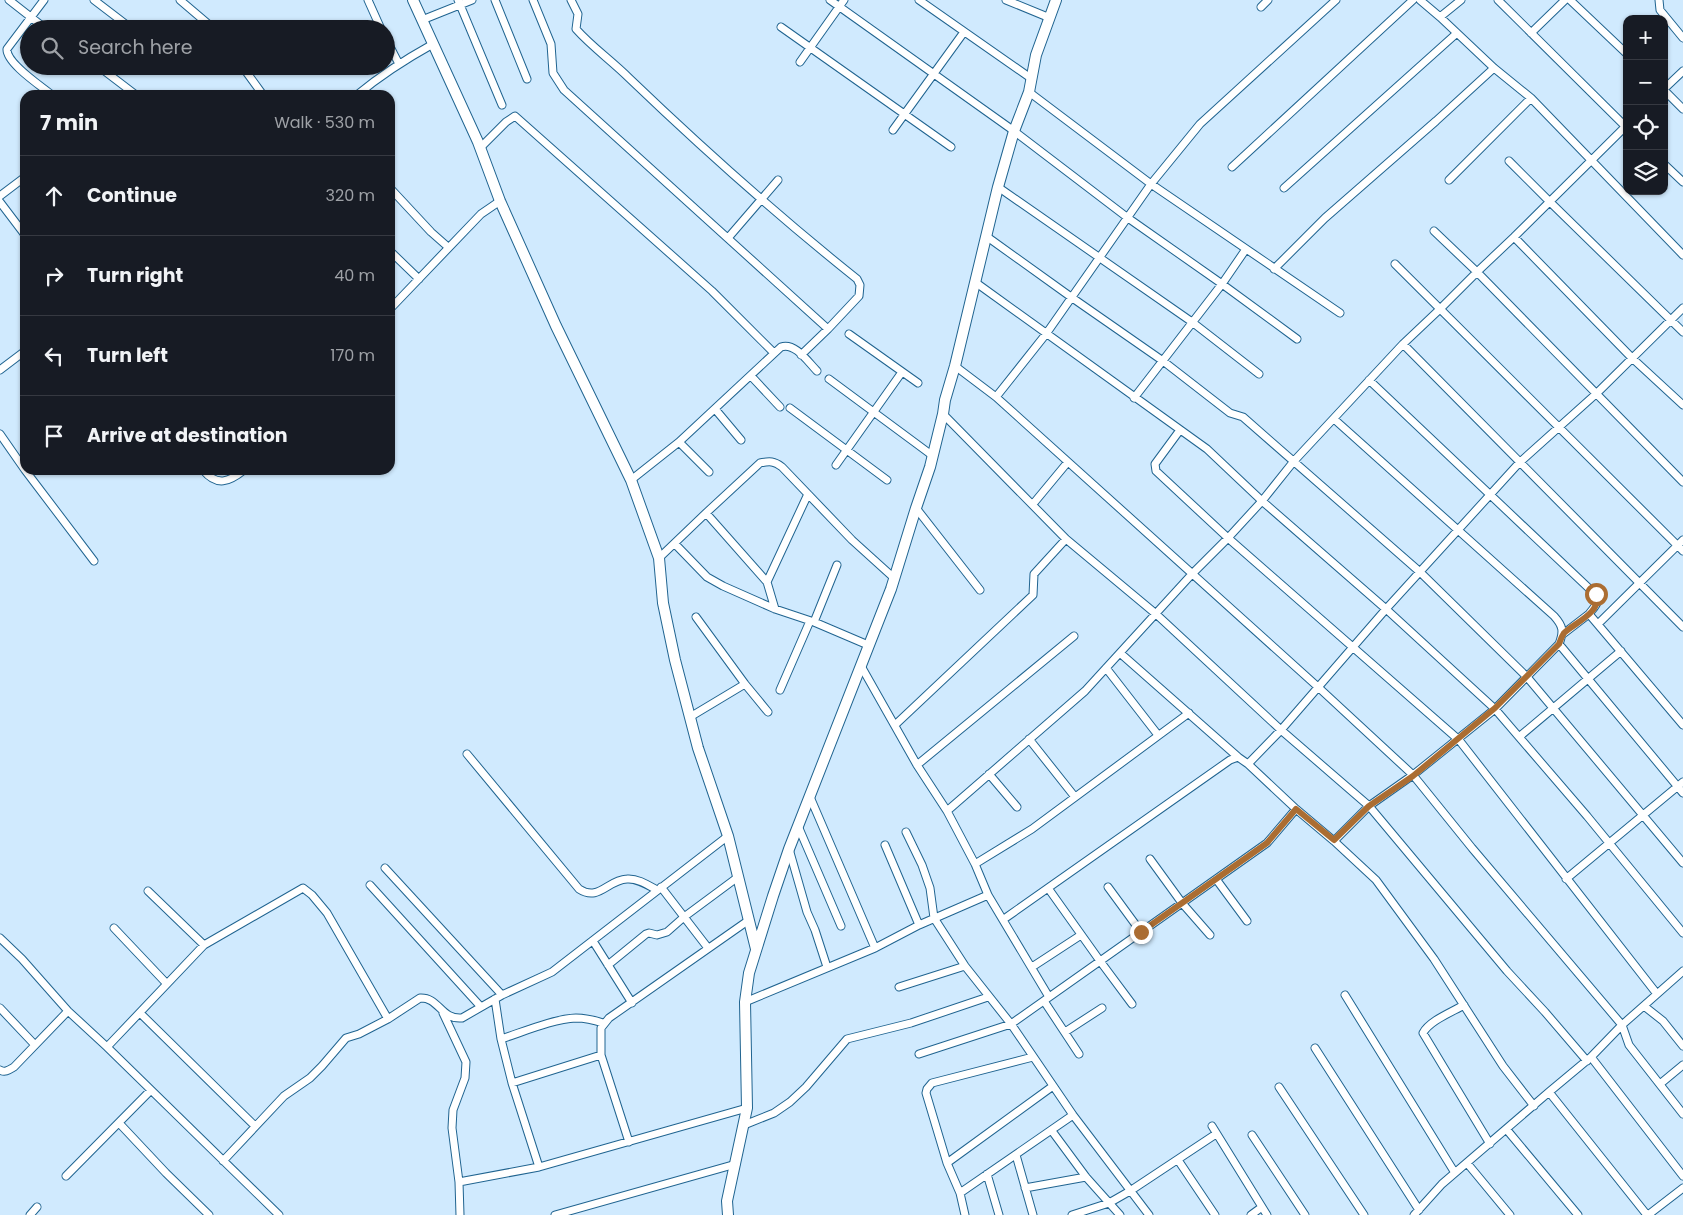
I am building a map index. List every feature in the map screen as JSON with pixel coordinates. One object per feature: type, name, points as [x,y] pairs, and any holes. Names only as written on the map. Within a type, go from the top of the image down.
[{"type":"street","points":[[9,0],[34,20]]},
{"type":"street","points":[[28,20],[44,0]]},
{"type":"street","points":[[94,0],[120,20]]},
{"type":"street","points":[[180,0],[203,20]]},
{"type":"street","points":[[368,0],[377,20]]},
{"type":"street","points":[[413,0],[480,148],[500,201],[556,326],[631,480],[659,558],[663,603],[675,660],[698,748],[728,836],[756,950]]},
{"type":"street","points":[[422,20],[459,3],[472,0]]},
{"type":"street","points":[[495,0],[527,79]]},
{"type":"street","points":[[533,0],[551,44],[553,73],[564,90],[828,329]]},
{"type":"street","points":[[571,0],[578,14],[576,29],[582,37],[762,200],[817,248],[857,279],[860,285],[859,296],[801,354]]},
{"type":"street","points":[[830,0],[1297,339]]},
{"type":"street","points":[[800,62],[844,0]]},
{"type":"street","points":[[919,0],[1032,78]]},
{"type":"street","points":[[1006,0],[1050,18]]},
{"type":"street","points":[[728,1215],[727,1201],[747,1108],[745,1002],[749,973],[772,896],[789,849],[894,578],[933,456],[945,400],[998,188],[1032,78],[1036,55],[1056,0]]},
{"type":"street","points":[[1261,7],[1268,0]]},
{"type":"street","points":[[996,397],[1046,334],[1151,184],[1200,124],[1336,0]]},
{"type":"street","points":[[1232,167],[1413,0]]},
{"type":"street","points":[[1420,0],[1494,68],[1532,98],[1683,255]]},
{"type":"street","points":[[1440,17],[1461,0]]},
{"type":"street","points":[[1498,0],[1623,123]]},
{"type":"street","points":[[1531,33],[1565,0]]},
{"type":"street","points":[[1570,0],[1623,50]]},
{"type":"street","points":[[1659,0],[1660,10],[1683,38]]},
{"type":"street","points":[[459,3],[502,105]]},
{"type":"street","points":[[782,27],[951,147]]},
{"type":"street","points":[[20,31],[7,49],[6,54],[20,68]]},
{"type":"street","points":[[893,130],[964,32]]},
{"type":"street","points":[[1284,188],[1457,33]]},
{"type":"street","points":[[395,66],[433,44]]},
{"type":"street","points":[[395,56],[399,64]]},
{"type":"street","points":[[1274,269],[1325,218],[1494,68]]},
{"type":"street","points":[[1668,86],[1683,71]]},
{"type":"street","points":[[28,75],[46,90]]},
{"type":"street","points":[[110,75],[129,90]]},
{"type":"street","points":[[249,75],[259,90]]},
{"type":"street","points":[[363,90],[382,75]]},
{"type":"street","points":[[1028,92],[1151,184],[1340,313]]},
{"type":"street","points":[[1668,94],[1683,109]]},
{"type":"street","points":[[1449,180],[1532,98]]},
{"type":"street","points":[[480,148],[506,122],[515,116],[524,122],[712,291],[774,353]]},
{"type":"street","points":[[947,811],[1085,691],[1262,501],[1294,461],[1403,344],[1623,129]]},
{"type":"street","points":[[1509,161],[1683,332]]},
{"type":"street","points":[[1668,168],[1683,182]]},
{"type":"street","points":[[728,238],[778,180]]},
{"type":"street","points":[[0,196],[20,181]]},
{"type":"street","points":[[998,188],[1192,322],[1260,374]]},
{"type":"street","points":[[395,194],[420,222],[448,247]]},
{"type":"street","points":[[395,303],[481,214],[500,201]]},
{"type":"street","points":[[0,202],[20,228]]},
{"type":"street","points":[[1434,231],[1597,393],[1683,482]]},
{"type":"street","points":[[986,236],[1163,361],[1230,413],[1242,417],[1420,572],[1527,677],[1683,863]]},
{"type":"street","points":[[1514,237],[1632,358],[1683,404]]},
{"type":"street","points":[[1134,398],[1222,284],[1246,248]]},
{"type":"street","points":[[395,256],[419,279]]},
{"type":"street","points":[[1396,264],[1558,428],[1680,543],[1683,551]]},
{"type":"street","points":[[975,282],[1207,449],[1262,501],[1386,609],[1495,708],[1683,933]]},
{"type":"street","points":[[1248,764],[1519,462],[1597,393],[1683,308]]},
{"type":"street","points":[[849,334],[918,383]]},
{"type":"street","points":[[1403,344],[1683,626]]},
{"type":"street","points":[[631,480],[679,442],[781,347],[789,346],[801,354],[817,371]]},
{"type":"street","points":[[0,370],[20,355]]},
{"type":"street","points":[[955,366],[996,397],[1067,463],[1318,687],[1413,776],[1622,1025],[1629,1045],[1683,1114]]},
{"type":"street","points":[[836,465],[902,372]]},
{"type":"street","points":[[751,376],[780,407]]},
{"type":"street","points":[[829,380],[933,456]]},
{"type":"street","points":[[1369,380],[1596,594],[1597,604],[1589,614],[1563,634]]},
{"type":"street","points":[[790,408],[887,480]]},
{"type":"street","points":[[715,409],[741,440]]},
{"type":"street","points":[[943,414],[1066,539],[1156,614],[1280,730],[1369,806],[1506,971],[1589,1059],[1683,1176]]},
{"type":"street","points":[[1334,419],[1554,616],[1563,628],[1559,644],[1495,708],[1459,740],[1413,776],[1369,806],[1334,840]]},
{"type":"street","points":[[1180,430],[1155,464],[1156,470],[1228,538],[1459,740],[1656,994]]},
{"type":"street","points":[[0,434],[20,463]]},
{"type":"street","points":[[679,442],[709,472]]},
{"type":"street","points":[[659,558],[760,463],[776,462],[852,540],[894,578]]},
{"type":"street","points":[[1033,504],[1067,463]]},
{"type":"street","points":[[29,475],[94,561]]},
{"type":"street","points":[[207,475],[220,481],[232,479],[237,475]]},
{"type":"street","points":[[767,582],[808,494]]},
{"type":"street","points":[[916,508],[980,590]]},
{"type":"street","points":[[706,513],[767,582],[775,609]]},
{"type":"street","points":[[895,724],[1033,595],[1034,574],[1066,539]]},
{"type":"street","points":[[1598,624],[1680,543]]},
{"type":"street","points":[[675,544],[707,577],[722,586],[868,645]]},
{"type":"street","points":[[780,690],[837,565]]},
{"type":"street","points":[[1589,614],[1683,725]]},
{"type":"street","points":[[696,617],[768,712]]},
{"type":"street","points":[[918,765],[1074,636]]},
{"type":"street","points":[[1559,644],[1680,784],[1683,793]]},
{"type":"street","points":[[1519,737],[1621,651]]},
{"type":"street","points":[[1120,653],[1248,764],[1296,809],[1334,840],[1376,880],[1434,959],[1503,1066],[1534,1106]]},
{"type":"street","points":[[861,666],[947,811],[988,895],[1032,967],[1047,999],[1079,1054]]},
{"type":"street","points":[[1106,668],[1158,736]]},
{"type":"street","points":[[690,717],[745,684]]},
{"type":"street","points":[[974,864],[1032,829],[1189,713]]},
{"type":"street","points":[[1029,739],[1075,797]]},
{"type":"street","points":[[467,754],[579,890],[586,894],[592,894],[618,880],[631,879],[659,888],[684,916],[708,948]]},
{"type":"street","points":[[1004,919],[1213,771],[1238,757]]},
{"type":"street","points":[[989,774],[1018,807]]},
{"type":"street","points":[[1566,879],[1680,784]]},
{"type":"street","points":[[810,796],[875,948]]},
{"type":"street","points":[[919,1054],[1011,1024],[1267,843],[1296,809]]},
{"type":"street","points":[[798,826],[841,926]]},
{"type":"street","points":[[906,832],[922,865],[930,888],[934,918],[965,966],[1011,1024],[1053,1086],[1149,1215]]},
{"type":"street","points":[[223,1161],[284,1096],[310,1078],[346,1038],[359,1034],[388,1019],[420,998],[431,1000],[449,1016],[462,1018],[502,995],[552,972],[728,836]]},
{"type":"street","points":[[886,845],[919,925]]},
{"type":"street","points":[[789,849],[807,912],[827,967]]},
{"type":"street","points":[[1150,859],[1182,903],[1210,936]]},
{"type":"street","points":[[386,868],[502,995]]},
{"type":"street","points":[[608,965],[646,934],[657,935],[667,932],[684,916],[738,877]]},
{"type":"street","points":[[1216,878],[1247,921]]},
{"type":"street","points":[[370,884],[481,1007]]},
{"type":"street","points":[[107,1047],[204,945],[303,888],[312,895],[327,913],[388,1019]]},
{"type":"street","points":[[1048,888],[1132,1004]]},
{"type":"street","points":[[1108,888],[1141,932]]},
{"type":"street","points":[[148,892],[204,945]]},
{"type":"street","points":[[745,1002],[875,948],[919,925],[988,895]]},
{"type":"street","points":[[628,1142],[601,1056],[601,1028],[603,1023],[749,920]]},
{"type":"street","points":[[114,928],[167,984]]},
{"type":"street","points":[[1032,967],[1081,934]]},
{"type":"street","points":[[0,938],[22,959],[68,1011],[279,1215]]},
{"type":"street","points":[[593,941],[632,1003]]},
{"type":"street","points":[[899,987],[965,966]]},
{"type":"street","points":[[1315,1048],[1416,1212],[1442,1184],[1589,1059],[1622,1025],[1683,971]]},
{"type":"street","points":[[1345,995],[1455,1173]]},
{"type":"street","points":[[744,1125],[774,1112],[790,1102],[806,1087],[846,1039],[911,1023],[988,996]]},
{"type":"street","points":[[495,999],[501,1039],[512,1083],[539,1167]]},
{"type":"street","points":[[1464,1005],[1442,1016],[1425,1029],[1423,1033],[1490,1144]]},
{"type":"street","points":[[1644,1006],[1663,1022],[1683,1046]]},
{"type":"street","points":[[0,1008],[35,1045]]},
{"type":"street","points":[[1065,1032],[1102,1008]]},
{"type":"street","points":[[0,1070],[8,1071],[68,1011]]},
{"type":"street","points":[[442,1011],[466,1062],[465,1078],[453,1110],[452,1128],[459,1182],[460,1215]]},
{"type":"street","points":[[140,1013],[255,1126]]},
{"type":"street","points":[[501,1039],[575,1018],[587,1018],[603,1023]]},
{"type":"street","points":[[512,1083],[601,1056]]},
{"type":"street","points":[[965,1215],[960,1193],[947,1163],[926,1094],[929,1086],[932,1083],[1033,1057]]},
{"type":"street","points":[[1660,1084],[1683,1065]]},
{"type":"street","points":[[947,1163],[1053,1086]]},
{"type":"street","points":[[1279,1087],[1364,1215]]},
{"type":"street","points":[[66,1176],[151,1090]]},
{"type":"street","points":[[1549,1092],[1647,1215],[1683,1188]]},
{"type":"street","points":[[459,1182],[539,1167],[747,1108]]},
{"type":"street","points":[[960,1193],[1074,1115]]},
{"type":"street","points":[[119,1122],[166,1173],[209,1215]]},
{"type":"street","points":[[1212,1126],[1266,1215]]},
{"type":"street","points":[[1506,1130],[1578,1215]]},
{"type":"street","points":[[1052,1131],[1086,1177],[1120,1215]]},
{"type":"street","points":[[1072,1215],[1109,1203],[1216,1134]]},
{"type":"street","points":[[1252,1135],[1305,1215]]},
{"type":"street","points":[[1016,1155],[1033,1215]]},
{"type":"street","points":[[1178,1160],[1215,1215]]},
{"type":"street","points":[[1467,1163],[1510,1215]]},
{"type":"street","points":[[555,1215],[736,1164]]},
{"type":"street","points":[[987,1174],[999,1215]]},
{"type":"street","points":[[1025,1188],[1086,1177]]},
{"type":"street","points":[[30,1215],[37,1207]]},
{"type":"street","points":[[1251,1215],[1262,1207]]},
{"type":"route","points":[[1141,932],[1267,843],[1296,809],[1334,840],[1369,806],[1413,776],[1459,740],[1495,708],[1559,644],[1563,634],[1589,614],[1597,604],[1596,594]]}]
